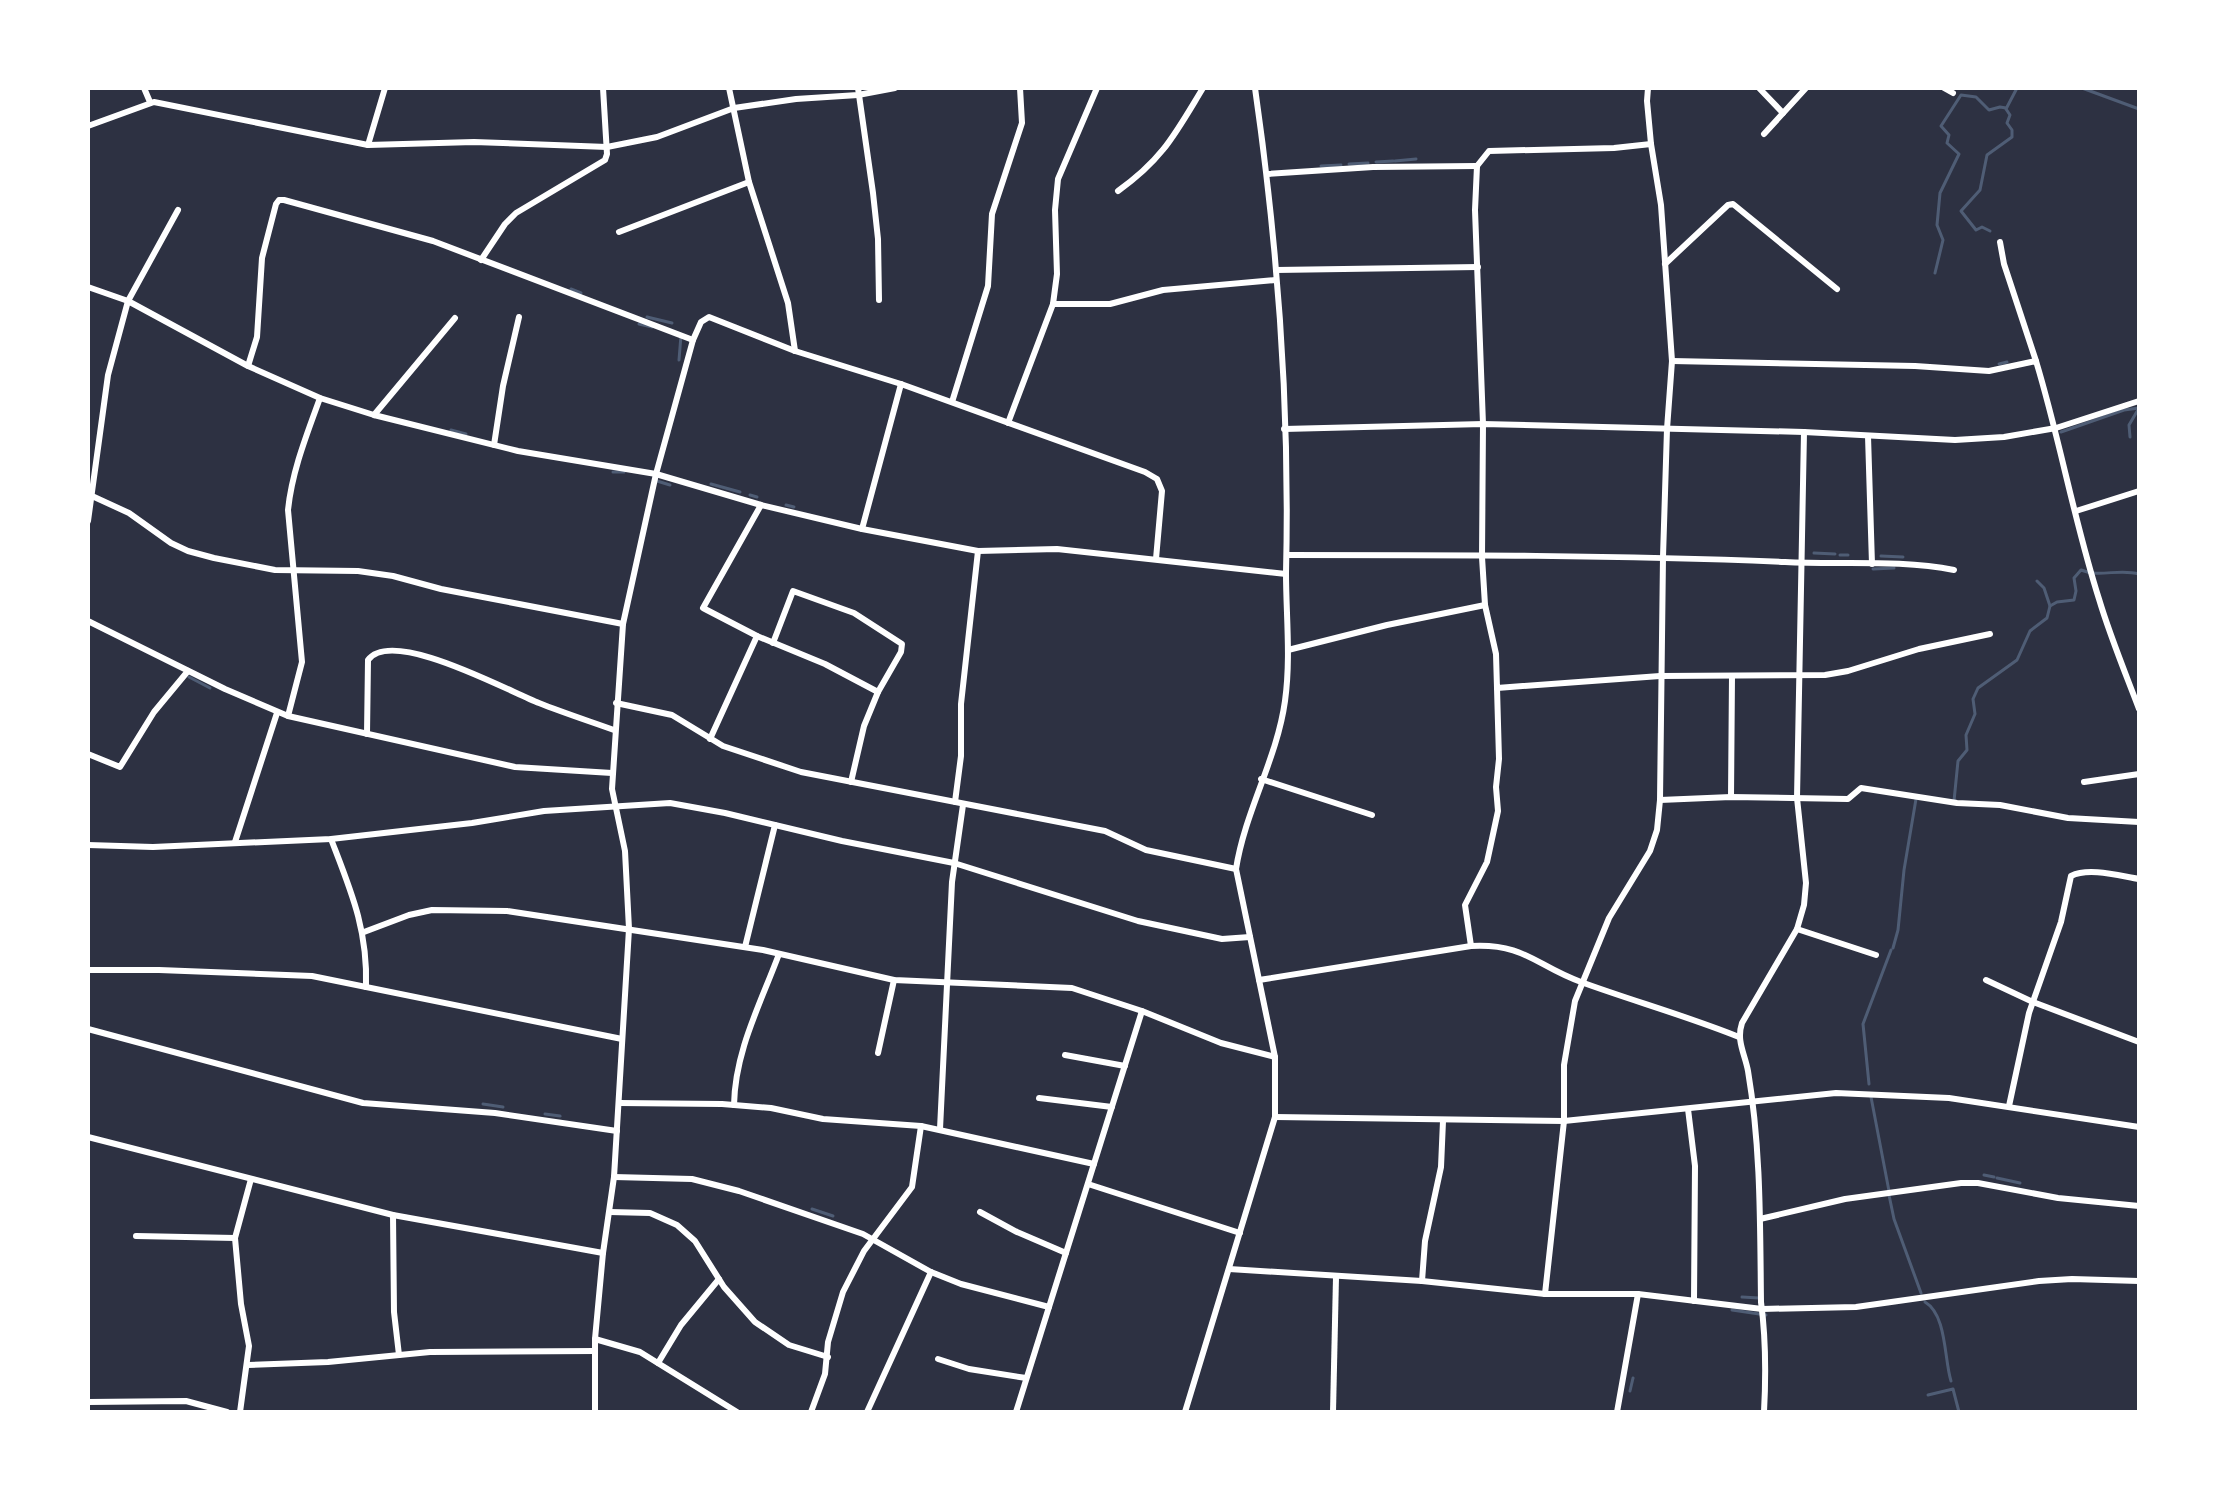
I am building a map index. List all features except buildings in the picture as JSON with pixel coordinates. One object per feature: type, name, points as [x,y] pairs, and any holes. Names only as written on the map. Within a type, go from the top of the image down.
[{"type":"street","points":[[144,88],[150,102]]},
{"type":"street","points":[[368,145],[385,88]]},
{"type":"street","points":[[481,260],[516,213],[605,160],[603,88]]},
{"type":"street","points":[[729,88],[749,182],[788,303],[795,351]]},
{"type":"street","points":[[88,126],[150,102],[368,145],[474,142],[607,147],[657,137],[734,108],[895,88]]},
{"type":"street","points":[[952,402],[988,286],[992,214],[1022,123],[1020,88]]},
{"type":"street","points":[[1008,423],[1053,304],[1057,274],[1055,210],[1058,179],[1097,88]]},
{"type":"street","points":[[1118,191],[1146,171],[1167,147],[1203,88]]},
{"type":"street","points":[[1185,1412],[1275,1117],[1275,1057],[1236,869],[1240,842],[1278,732],[1285,700],[1288,650],[1284,429],[1276,270],[1255,88]]},
{"type":"street","points":[[1545,1294],[1564,1121],[1564,1065],[1575,1001],[1609,918],[1650,851],[1657,830],[1660,800],[1663,557],[1672,361],[1661,205],[1651,144],[1648,88]]},
{"type":"street","points":[[1759,88],[1783,113]]},
{"type":"street","points":[[1764,134],[1806,88]]},
{"type":"street","points":[[1944,88],[1953,93]]},
{"type":"street","points":[[858,91],[878,239],[879,300]]},
{"type":"street","points":[[1471,946],[1465,905],[1487,862],[1498,820],[1496,654],[1485,605],[1482,557],[1483,424],[1475,210],[1477,166],[1489,151],[1651,144]]},
{"type":"street","points":[[1267,174],[1373,167],[1477,166]]},
{"type":"street","points":[[619,232],[749,182]]},
{"type":"street","points":[[248,366],[257,337],[262,258],[279,200],[433,241],[693,340]]},
{"type":"street","points":[[1665,264],[1728,205],[1733,204],[1837,289]]},
{"type":"street","points":[[88,521],[108,375],[128,301],[178,210]]},
{"type":"street","points":[[2000,242],[2004,264],[2056,428],[2099,600],[2139,709]]},
{"type":"street","points":[[1276,270],[1478,267]]},
{"type":"street","points":[[1053,304],[1110,304],[1163,290],[1276,280]]},
{"type":"street","points":[[88,287],[128,301],[248,366],[320,398],[494,445],[656,474],[761,505],[862,529],[978,551],[1057,549],[1286,574]]},
{"type":"street","points":[[494,445],[503,386],[519,317]]},
{"type":"street","points":[[595,1412],[595,1339],[614,1177],[629,929],[625,851],[614,805],[612,773],[623,624],[656,474],[693,340],[701,322],[709,317],[795,351],[901,384],[1145,472],[1157,479],[1162,491],[1156,559]]},
{"type":"street","points":[[374,415],[455,318]]},
{"type":"street","points":[[1672,361],[1915,366],[1989,371],[2036,361]]},
{"type":"street","points":[[862,529],[901,384]]},
{"type":"street","points":[[288,716],[302,662],[289,497],[300,451],[320,398]]},
{"type":"street","points":[[1284,429],[1483,424],[1804,432],[1955,440],[2004,437],[2056,428],[2139,401]]},
{"type":"street","points":[[1764,1412],[1766,1358],[1759,1163],[1748,1069],[1739,1037],[1742,1023],[1797,929],[1804,905],[1806,883],[1797,798],[1804,432]]},
{"type":"street","points":[[1868,436],[1872,564]]},
{"type":"street","points":[[2076,511],[2139,491]]},
{"type":"street","points":[[92,496],[129,513],[171,543],[188,551],[275,570],[358,571],[393,576],[441,589],[623,624]]},
{"type":"street","points":[[761,505],[703,605],[706,611],[825,664],[878,692]]},
{"type":"street","points":[[940,1129],[946,985],[959,804],[961,704],[978,551]]},
{"type":"street","points":[[1287,555],[1663,557],[1923,564],[1954,570]]},
{"type":"street","points":[[773,643],[793,591],[854,613],[902,644],[901,652],[878,692],[864,726],[851,782]]},
{"type":"street","points":[[1288,650],[1485,605]]},
{"type":"street","points":[[88,621],[277,713],[515,767],[612,773]]},
{"type":"street","points":[[1497,688],[1660,676],[1800,676],[1848,671],[1919,649],[1990,634]]},
{"type":"street","points":[[710,739],[757,636]]},
{"type":"street","points":[[367,734],[368,660],[378,651],[397,650],[454,665],[542,705],[614,730]]},
{"type":"street","points":[[88,754],[120,767],[154,712],[188,671]]},
{"type":"street","points":[[1731,797],[1732,676]]},
{"type":"street","points":[[616,703],[672,715],[723,746],[801,772],[1105,831],[1146,850],[1236,869]]},
{"type":"street","points":[[235,842],[277,713]]},
{"type":"street","points":[[2084,782],[2139,774]]},
{"type":"street","points":[[1261,779],[1372,815]]},
{"type":"street","points":[[1660,800],[1731,797],[1848,799],[1861,788],[1957,803],[2000,805],[2068,818],[2139,822]]},
{"type":"street","points":[[88,845],[153,847],[331,839],[472,823],[544,811],[670,803],[954,863],[1138,921],[1222,939],[1250,937]]},
{"type":"street","points":[[745,947],[775,825]]},
{"type":"street","points":[[331,839],[364,932],[366,987]]},
{"type":"street","points":[[2009,1106],[2033,1002],[2061,922],[2071,876],[2078,873],[2105,874],[2139,879]]},
{"type":"street","points":[[364,932],[432,910],[507,911],[745,947],[894,980],[946,985],[1072,988],[1142,1011],[1221,1043],[1275,1057]]},
{"type":"street","points":[[1797,929],[1876,955]]},
{"type":"street","points":[[1259,980],[1471,946],[1518,950],[1581,982],[1739,1037]]},
{"type":"street","points":[[734,1105],[734,1078],[739,1058],[779,954]]},
{"type":"street","points":[[88,970],[312,976],[622,1039]]},
{"type":"street","points":[[878,1053],[894,980]]},
{"type":"street","points":[[1986,980],[2033,1002],[2139,1042]]},
{"type":"street","points":[[1016,1412],[1142,1011]]},
{"type":"street","points":[[88,1029],[363,1103],[495,1113],[617,1131]]},
{"type":"street","points":[[1065,1055],[1125,1066]]},
{"type":"street","points":[[1275,1117],[1564,1121],[1836,1093],[1900,1094],[2009,1106],[2139,1127]]},
{"type":"street","points":[[1039,1098],[1112,1107]]},
{"type":"street","points":[[619,1103],[734,1105],[771,1108],[823,1119],[921,1126],[1094,1164]]},
{"type":"street","points":[[1688,1109],[1695,1166],[1694,1301]]},
{"type":"street","points":[[1422,1281],[1425,1241],[1441,1167],[1443,1121]]},
{"type":"street","points":[[811,1412],[825,1374],[828,1342],[843,1292],[873,1238],[912,1187],[921,1126]]},
{"type":"street","points":[[88,1137],[393,1215],[603,1253]]},
{"type":"street","points":[[614,1177],[668,1177],[715,1184],[873,1238],[931,1272],[961,1284],[1049,1307]]},
{"type":"street","points":[[240,1412],[249,1346],[235,1238],[251,1179]]},
{"type":"street","points":[[1760,1219],[1845,1199],[1961,1183],[1978,1183],[2058,1198],[2139,1206]]},
{"type":"street","points":[[1088,1184],[1240,1233]]},
{"type":"street","points":[[610,1212],[650,1213],[677,1225],[695,1241],[741,1309],[782,1342],[828,1357]]},
{"type":"street","points":[[980,1212],[1066,1253]]},
{"type":"street","points":[[393,1215],[394,1312],[399,1355]]},
{"type":"street","points":[[136,1236],[235,1238]]},
{"type":"street","points":[[1229,1269],[1422,1281],[1545,1294],[1638,1294],[1762,1309],[1856,1307],[2039,1281],[2139,1281]]},
{"type":"street","points":[[867,1412],[931,1272]]},
{"type":"street","points":[[1333,1412],[1336,1277]]},
{"type":"street","points":[[658,1363],[681,1325],[719,1279]]},
{"type":"street","points":[[1617,1412],[1638,1294]]},
{"type":"street","points":[[595,1339],[629,1348],[737,1412]]},
{"type":"street","points":[[248,1365],[328,1362],[430,1352],[595,1351]]},
{"type":"street","points":[[938,1359],[969,1369],[1026,1378]]},
{"type":"street","points":[[88,1402],[186,1401],[227,1412]]},
{"type":"waterway","points":[[1990,231],[1982,227],[1976,230],[1961,211],[1980,190],[1987,155],[2012,137],[2007,123],[2010,115],[2006,109],[2017,88]]},
{"type":"waterway","points":[[2082,88],[2139,109]]},
{"type":"waterway","points":[[1935,273],[1943,240],[1937,225],[1940,193],[1959,154],[1947,143],[1949,135],[1941,126],[1961,95],[1976,97],[1989,110],[2006,108]]},
{"type":"waterway","points":[[1395,161],[1416,159]]},
{"type":"waterway","points":[[1376,162],[1393,161]]},
{"type":"waterway","points":[[1349,164],[1368,163]]},
{"type":"waterway","points":[[1321,166],[1341,165]]},
{"type":"waterway","points":[[571,289],[581,293]]},
{"type":"waterway","points":[[647,317],[672,323]]},
{"type":"waterway","points":[[639,324],[652,327]]},
{"type":"waterway","points":[[679,360],[681,335]]},
{"type":"waterway","points":[[1999,364],[2007,362]]},
{"type":"waterway","points":[[2061,432],[2124,410],[2139,408]]},
{"type":"waterway","points":[[2130,437],[2129,425],[2139,408]]},
{"type":"waterway","points":[[451,430],[466,434]]},
{"type":"waterway","points":[[613,472],[624,472]]},
{"type":"waterway","points":[[657,481],[670,485]]},
{"type":"waterway","points":[[711,484],[740,492]]},
{"type":"waterway","points":[[750,495],[757,497]]},
{"type":"waterway","points":[[786,505],[794,507]]},
{"type":"waterway","points":[[1814,553],[1835,554]]},
{"type":"waterway","points":[[1840,555],[1848,555]]},
{"type":"waterway","points":[[1881,556],[1903,557]]},
{"type":"waterway","points":[[1873,569],[1894,568]]},
{"type":"waterway","points":[[2050,606],[2074,600],[2074,578],[2081,570],[2139,574]]},
{"type":"waterway","points":[[1954,801],[1958,761],[1967,750],[1966,735],[1975,714],[1973,699],[1978,688],[2017,660],[2030,631],[2047,618],[2050,606],[2044,588],[2037,581]]},
{"type":"waterway","points":[[189,677],[210,688]]},
{"type":"waterway","points":[[1893,948],[1916,799]]},
{"type":"waterway","points":[[1869,1084],[1863,1024],[1891,950]]},
{"type":"waterway","points":[[1871,1097],[1889,1191]]},
{"type":"waterway","points":[[483,1104],[503,1107]]},
{"type":"waterway","points":[[545,1114],[560,1116]]},
{"type":"waterway","points":[[1984,1175],[1994,1177]]},
{"type":"waterway","points":[[1997,1178],[2020,1183]]},
{"type":"waterway","points":[[1889,1195],[1894,1219],[1921,1293]]},
{"type":"waterway","points":[[812,1209],[833,1216]]},
{"type":"waterway","points":[[1742,1297],[1759,1298]]},
{"type":"waterway","points":[[1925,1302],[1932,1308],[1941,1327],[1951,1381]]},
{"type":"waterway","points":[[1732,1310],[1766,1315]]},
{"type":"waterway","points":[[1630,1391],[1633,1378]]},
{"type":"waterway","points":[[1928,1395],[1953,1389],[1959,1412]]}]
